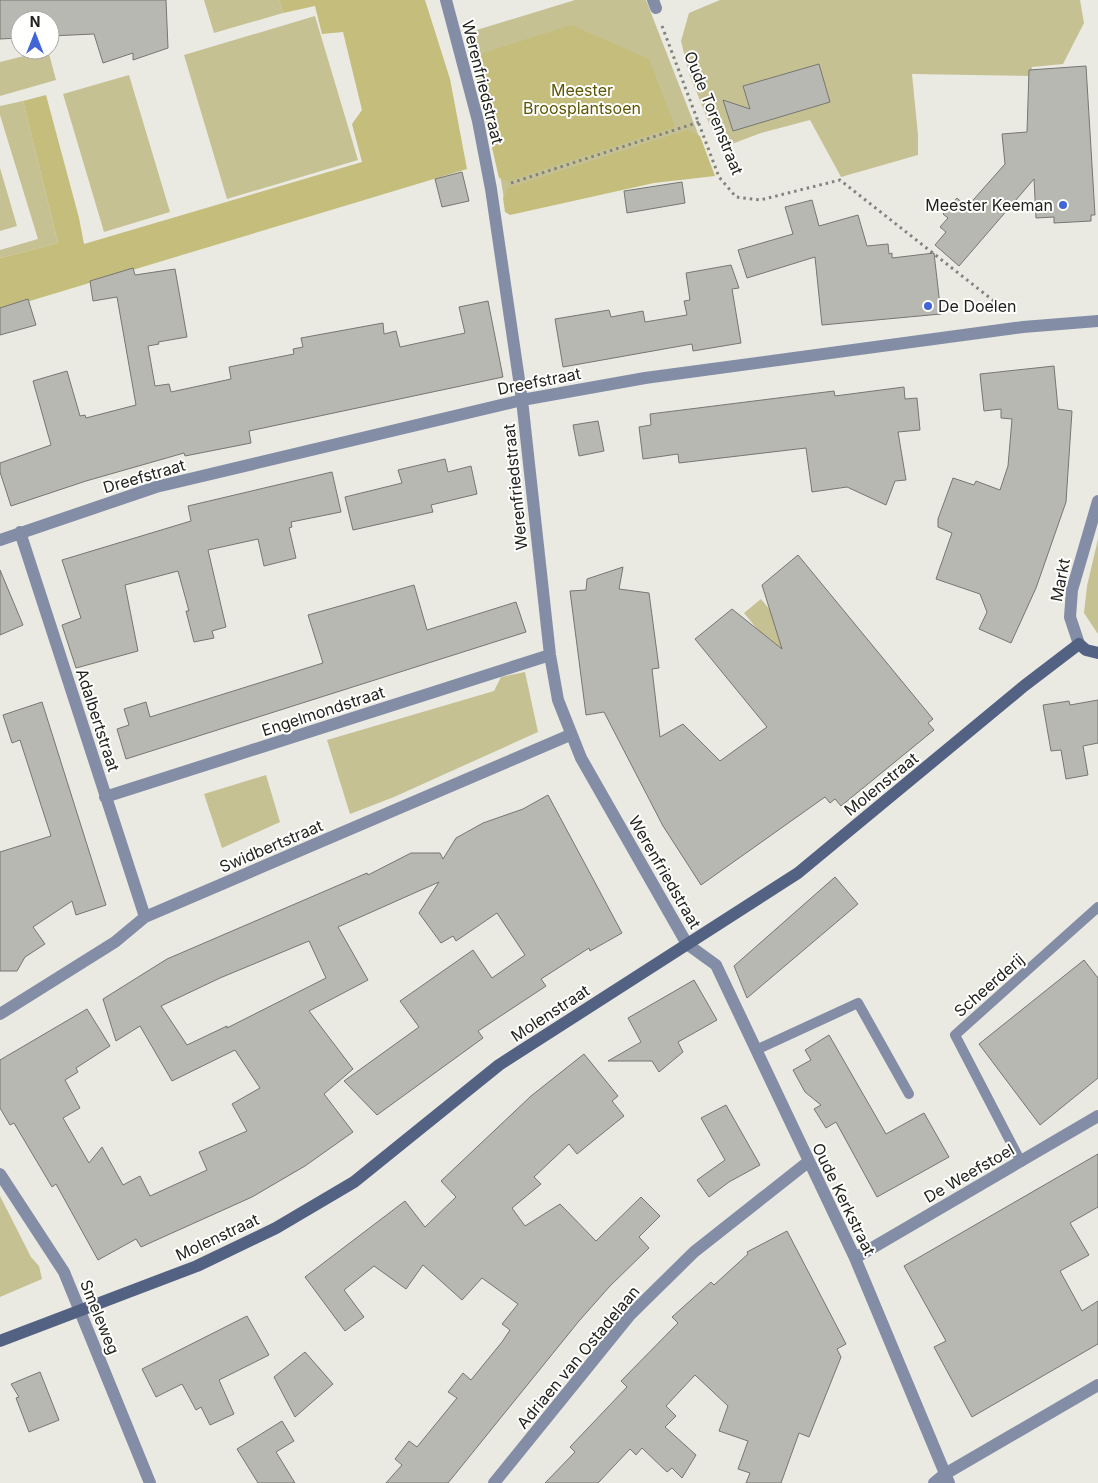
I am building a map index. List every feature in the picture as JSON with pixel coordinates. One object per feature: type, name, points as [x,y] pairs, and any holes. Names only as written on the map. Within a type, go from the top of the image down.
[{"type":"street","name":"Werenfriedstraat","points":[[446,0],[478,121],[491,189],[522,400],[550,655],[558,700],[570,736],[687,944]]},
{"type":"street","name":"Dreefstraat","points":[[0,540],[156,487],[522,400],[645,378],[1023,327],[1098,321]]},
{"type":"street","name":"Markt","points":[[1079,644],[1070,617],[1072,590],[1098,501]]},
{"type":"street","name":"Adalbertstraat","points":[[20,532],[145,917]]},
{"type":"street","points":[[1079,644],[1086,650],[1098,653]]},
{"type":"street","name":"Molenstraat","points":[[0,1341],[197,1266],[276,1228],[354,1182],[499,1065],[798,873],[1024,686],[1079,644]]},
{"type":"street","name":"Engelmondstraat","points":[[105,797],[550,655]]},
{"type":"street","name":"Swidbertstraat","points":[[0,1014],[114,942],[145,917],[570,736]]},
{"type":"street","name":"Oude Kerkstraat","points":[[687,944],[716,965],[855,1258],[947,1479]]},
{"type":"street","name":"De Weefstoel","points":[[855,1258],[1098,1116]]},
{"type":"street","name":"Adriaen van Ostadelaan","points":[[494,1483],[630,1315],[694,1252],[808,1162]]},
{"type":"street","name":"Smeleweg","points":[[0,1174],[64,1272],[150,1483]]},
{"type":"street","points":[[934,1483],[947,1479],[1098,1385]]},
{"type":"lane","name":"Scheerderij","points":[[1021,1162],[955,1035],[1098,907]]},
{"type":"lane","points":[[756,1050],[858,1003],[909,1094]]},
{"type":"path","name":"Oude Torenstraat","points":[[654,4],[719,177],[736,196],[760,200],[840,180],[1013,316],[1023,327]]},
{"type":"path","points":[[491,189],[698,122]]},
{"type":"green space","points":[[204,0],[279,0],[283,13],[214,33]]},
{"type":"green space","points":[[279,0],[425,0],[450,79],[467,169],[0,310],[0,258],[58,243],[23,101],[46,95],[79,218],[84,244],[362,162],[352,124],[362,110],[343,32],[322,34],[315,6],[283,13]]},
{"type":"green space","name":"Meester Broosplantsoen","points":[[575,0],[646,0],[714,175],[655,181],[506,211],[493,132],[467,33]]},
{"type":"green space","points":[[720,0],[1080,0],[1084,23],[1063,64],[1032,67],[1031,76],[912,74],[918,155],[841,177],[810,120],[761,133],[729,145],[720,141],[709,123],[689,73],[681,41],[689,13]]},
{"type":"green space","points":[[315,16],[358,160],[227,199],[184,55]]},
{"type":"green space","points":[[571,25],[649,59],[675,127],[507,181],[499,178],[471,57]]},
{"type":"green space","points":[[10,60],[51,60],[56,80],[0,96],[0,62]]},
{"type":"green space","points":[[129,75],[170,212],[104,232],[63,94]]},
{"type":"green space","points":[[23,101],[58,243],[0,258],[0,250],[38,239],[0,115],[0,106]]},
{"type":"green space","points":[[687,130],[700,136],[715,176],[654,183],[510,215],[505,212],[503,198],[508,188]]},
{"type":"green space","points":[[0,168],[17,226],[0,231]]},
{"type":"green space","points":[[1098,539],[1098,634],[1084,613],[1087,586]]},
{"type":"green space","points":[[761,599],[821,672],[804,686],[744,613]]},
{"type":"green space","points":[[525,672],[538,732],[394,797],[350,814],[327,740],[494,691],[501,677]]},
{"type":"green space","points":[[266,775],[280,822],[222,848],[204,794]]},
{"type":"green space","points":[[0,1196],[31,1257],[39,1266],[42,1279],[0,1297]]},
{"type":"building","points":[[0,0],[166,0],[168,48],[133,60],[133,53],[103,63],[94,34],[60,36],[60,10],[10,10],[10,38],[0,39]]},
{"type":"building","points":[[819,64],[830,102],[733,131],[723,100],[750,109],[743,86]]},
{"type":"building","points":[[1086,66],[1095,215],[1091,215],[1091,221],[1054,223],[1054,217],[1036,218],[1034,179],[959,266],[935,245],[946,232],[940,227],[948,218],[943,214],[957,198],[967,207],[1005,164],[1002,134],[1027,132],[1029,70]]},
{"type":"building","points":[[462,172],[469,201],[442,207],[435,179]]},
{"type":"building","points":[[682,182],[685,203],[627,213],[624,191]]},
{"type":"building","points":[[812,200],[819,226],[858,215],[867,246],[888,244],[889,254],[892,253],[892,258],[934,253],[941,314],[822,325],[815,257],[747,278],[738,250],[793,234],[785,207]]},
{"type":"building","points":[[731,265],[739,288],[732,289],[741,343],[693,351],[692,344],[563,367],[555,319],[609,310],[611,317],[643,311],[645,322],[687,315],[684,301],[690,300],[686,273]]},
{"type":"building","points":[[133,268],[135,275],[175,269],[187,337],[158,342],[159,344],[148,346],[155,386],[169,384],[171,392],[231,379],[229,367],[294,354],[293,349],[303,347],[301,338],[383,323],[384,334],[396,331],[400,347],[465,333],[459,307],[488,301],[503,377],[249,431],[251,443],[185,456],[184,453],[86,481],[11,506],[0,472],[0,463],[51,445],[33,381],[67,371],[80,416],[85,415],[86,418],[136,405],[117,297],[93,301],[90,281]]},
{"type":"building","points":[[28,299],[36,325],[0,335],[0,308]]},
{"type":"building","points":[[1054,366],[1058,409],[1072,411],[1066,502],[1036,588],[1011,643],[979,629],[987,612],[980,594],[936,579],[952,533],[938,527],[938,519],[953,478],[974,485],[976,481],[1000,490],[1008,466],[1012,419],[1001,418],[1001,409],[984,411],[980,374]]},
{"type":"building","points":[[904,387],[905,399],[917,398],[920,430],[898,432],[906,480],[895,481],[886,505],[847,487],[812,492],[806,448],[679,463],[678,454],[643,459],[639,427],[651,425],[650,414],[834,391],[835,396]]},
{"type":"building","points":[[598,421],[604,451],[579,456],[573,425]]},
{"type":"building","points":[[445,459],[448,472],[471,466],[477,494],[431,505],[433,512],[353,530],[345,497],[402,483],[398,470]]},
{"type":"building","points":[[332,472],[341,512],[291,522],[292,527],[289,528],[296,558],[264,566],[258,539],[208,550],[226,627],[212,631],[214,638],[194,642],[186,611],[189,611],[178,571],[125,585],[138,651],[76,668],[62,625],[81,618],[62,560],[191,521],[188,506]]},
{"type":"building","points":[[798,555],[933,719],[928,723],[934,730],[841,806],[835,799],[830,803],[825,797],[701,885],[663,826],[604,712],[586,715],[570,591],[586,590],[587,579],[623,567],[619,589],[649,593],[659,668],[652,669],[660,737],[683,724],[720,761],[767,727],[695,639],[732,609],[782,649],[762,585]]},
{"type":"building","points":[[0,570],[23,625],[0,635]]},
{"type":"building","points":[[414,585],[427,630],[516,602],[526,632],[126,759],[117,729],[129,725],[124,709],[146,702],[150,717],[323,663],[308,615]]},
{"type":"building","points":[[1098,700],[1098,743],[1083,746],[1088,775],[1066,779],[1061,750],[1051,751],[1043,705],[1069,701],[1070,705]]},
{"type":"building","points":[[42,702],[106,905],[76,915],[72,901],[33,927],[45,944],[25,957],[17,971],[0,971],[0,852],[51,836],[20,740],[12,743],[3,715]]},
{"type":"building","points":[[548,795],[622,933],[590,951],[589,948],[541,979],[546,986],[478,1031],[483,1038],[377,1115],[344,1081],[419,1027],[400,1001],[473,950],[492,978],[525,955],[497,913],[456,941],[453,936],[441,943],[419,913],[439,882],[338,927],[368,980],[309,1011],[353,1069],[324,1094],[353,1132],[305,1166],[252,1197],[141,1247],[136,1239],[98,1260],[56,1184],[52,1187],[14,1123],[10,1125],[0,1108],[0,1060],[87,1009],[110,1046],[76,1068],[78,1072],[65,1080],[80,1108],[63,1118],[89,1163],[102,1147],[123,1185],[140,1176],[150,1196],[207,1170],[199,1152],[247,1131],[232,1104],[260,1088],[235,1050],[172,1081],[140,1026],[116,1041],[103,999],[167,959],[367,873],[368,875],[411,853],[440,853],[443,859],[456,838],[483,823],[523,809]],"holes":[[[309,941],[326,978],[227,1028],[227,1026],[187,1045],[161,1006],[220,978]]]},
{"type":"building","points":[[835,877],[858,904],[747,998],[734,966]]},
{"type":"building","points":[[1084,960],[1098,978],[1098,1078],[1040,1125],[979,1044]]},
{"type":"building","points":[[694,980],[717,1020],[678,1042],[683,1052],[659,1072],[652,1061],[608,1061],[641,1042],[628,1018]]},
{"type":"building","points":[[829,1035],[886,1134],[924,1113],[949,1157],[877,1197],[836,1122],[826,1128],[814,1109],[821,1105],[805,1092],[793,1070],[811,1060],[805,1050]]},
{"type":"building","points":[[584,1054],[618,1096],[612,1101],[624,1116],[577,1154],[569,1144],[534,1177],[541,1184],[512,1208],[525,1226],[560,1204],[596,1241],[641,1197],[660,1216],[639,1237],[649,1248],[610,1286],[579,1321],[448,1483],[386,1483],[402,1465],[395,1459],[409,1441],[417,1447],[457,1398],[448,1392],[463,1373],[471,1380],[502,1342],[510,1330],[502,1324],[518,1304],[482,1278],[462,1300],[423,1265],[406,1289],[374,1266],[344,1290],[364,1317],[345,1331],[305,1277],[405,1201],[425,1227],[456,1197],[441,1181],[531,1096]]},
{"type":"building","points":[[726,1105],[760,1165],[729,1182],[709,1197],[697,1180],[725,1160],[701,1118]]},
{"type":"building","points":[[1098,1154],[1098,1207],[1070,1223],[1089,1255],[1060,1271],[1082,1311],[1098,1301],[1098,1344],[972,1417],[934,1347],[946,1341],[904,1266]]},
{"type":"building","points":[[787,1231],[846,1344],[837,1349],[841,1357],[809,1437],[799,1433],[781,1483],[746,1483],[750,1473],[738,1469],[748,1441],[719,1431],[728,1406],[695,1375],[666,1406],[676,1416],[665,1427],[696,1455],[682,1478],[672,1468],[667,1472],[642,1448],[636,1455],[630,1449],[598,1483],[545,1483],[575,1452],[570,1447],[627,1387],[621,1381],[678,1323],[672,1317],[711,1282],[714,1285],[748,1254],[747,1252]]},
{"type":"building","points":[[247,1316],[269,1355],[219,1380],[234,1414],[210,1425],[201,1407],[196,1410],[182,1384],[156,1397],[142,1369]]},
{"type":"building","points":[[305,1352],[333,1384],[295,1417],[274,1377]]},
{"type":"building","points":[[40,1372],[59,1420],[29,1432],[16,1398],[19,1397],[11,1384]]},
{"type":"building","points":[[282,1421],[294,1441],[276,1452],[295,1483],[258,1483],[237,1449]]},
{"type":"place","name":"Meester Keeman","points":[[1063,205]]},
{"type":"place","name":"De Doelen","points":[[928,306]]}]
